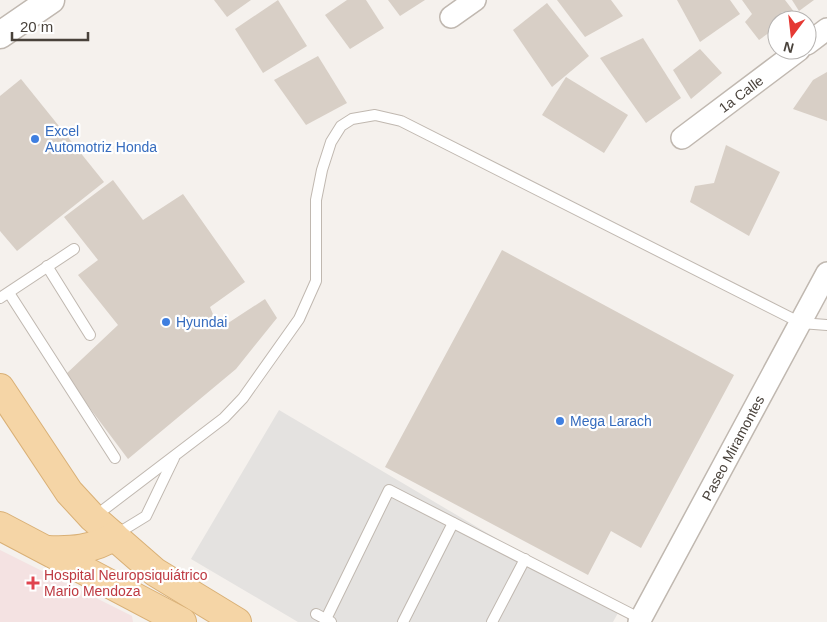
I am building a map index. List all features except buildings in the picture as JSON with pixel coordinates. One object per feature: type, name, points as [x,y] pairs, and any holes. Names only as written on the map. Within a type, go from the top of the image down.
[{"type":"main road","points":[[0,388],[69,492],[93,518],[155,572],[237,622]]},
{"type":"main road","points":[[0,526],[45,550],[148,612],[182,622]]},
{"type":"main road","points":[[45,550],[79,550],[104,543],[114,536]]},
{"type":"street","points":[[0,35],[50,0]]},
{"type":"street","points":[[451,18],[475,0]]},
{"type":"street","name":"1a Calle","points":[[682,138],[786,60]]},
{"type":"street","name":"Paseo Miramontes","points":[[640,620],[827,272]]},
{"type":"lane","points":[[93,518],[224,418],[242,398],[299,319],[316,281],[316,200],[322,170],[332,142],[341,126],[352,119],[375,115],[401,121],[801,323],[827,325]]},
{"type":"lane","points":[[74,249],[4,295],[115,458]]},
{"type":"lane","points":[[47,266],[90,335]]},
{"type":"lane","points":[[114,536],[146,516],[174,458]]},
{"type":"lane","points":[[325,618],[390,490],[640,620]]},
{"type":"lane","points":[[403,622],[453,523]]},
{"type":"lane","points":[[492,622],[525,559]]},
{"type":"shaded area","points":[[279,410],[619,611],[613,622],[298,622],[191,559]]},
{"type":"shaded area","name":"Hospital Neuropsiquiátrico Mario Mendoza","points":[[0,550],[132,616],[133,622],[0,622]]},
{"type":"place","name":"Excel Automotriz Honda","points":[[35,139]]},
{"type":"place","name":"Hyundai","points":[[166,322]]},
{"type":"place","name":"Mega Larach","points":[[560,421]]},
{"type":"place","name":"Hospital Neuropsiquiátrico Mario Mendoza","points":[[33,583]]}]
